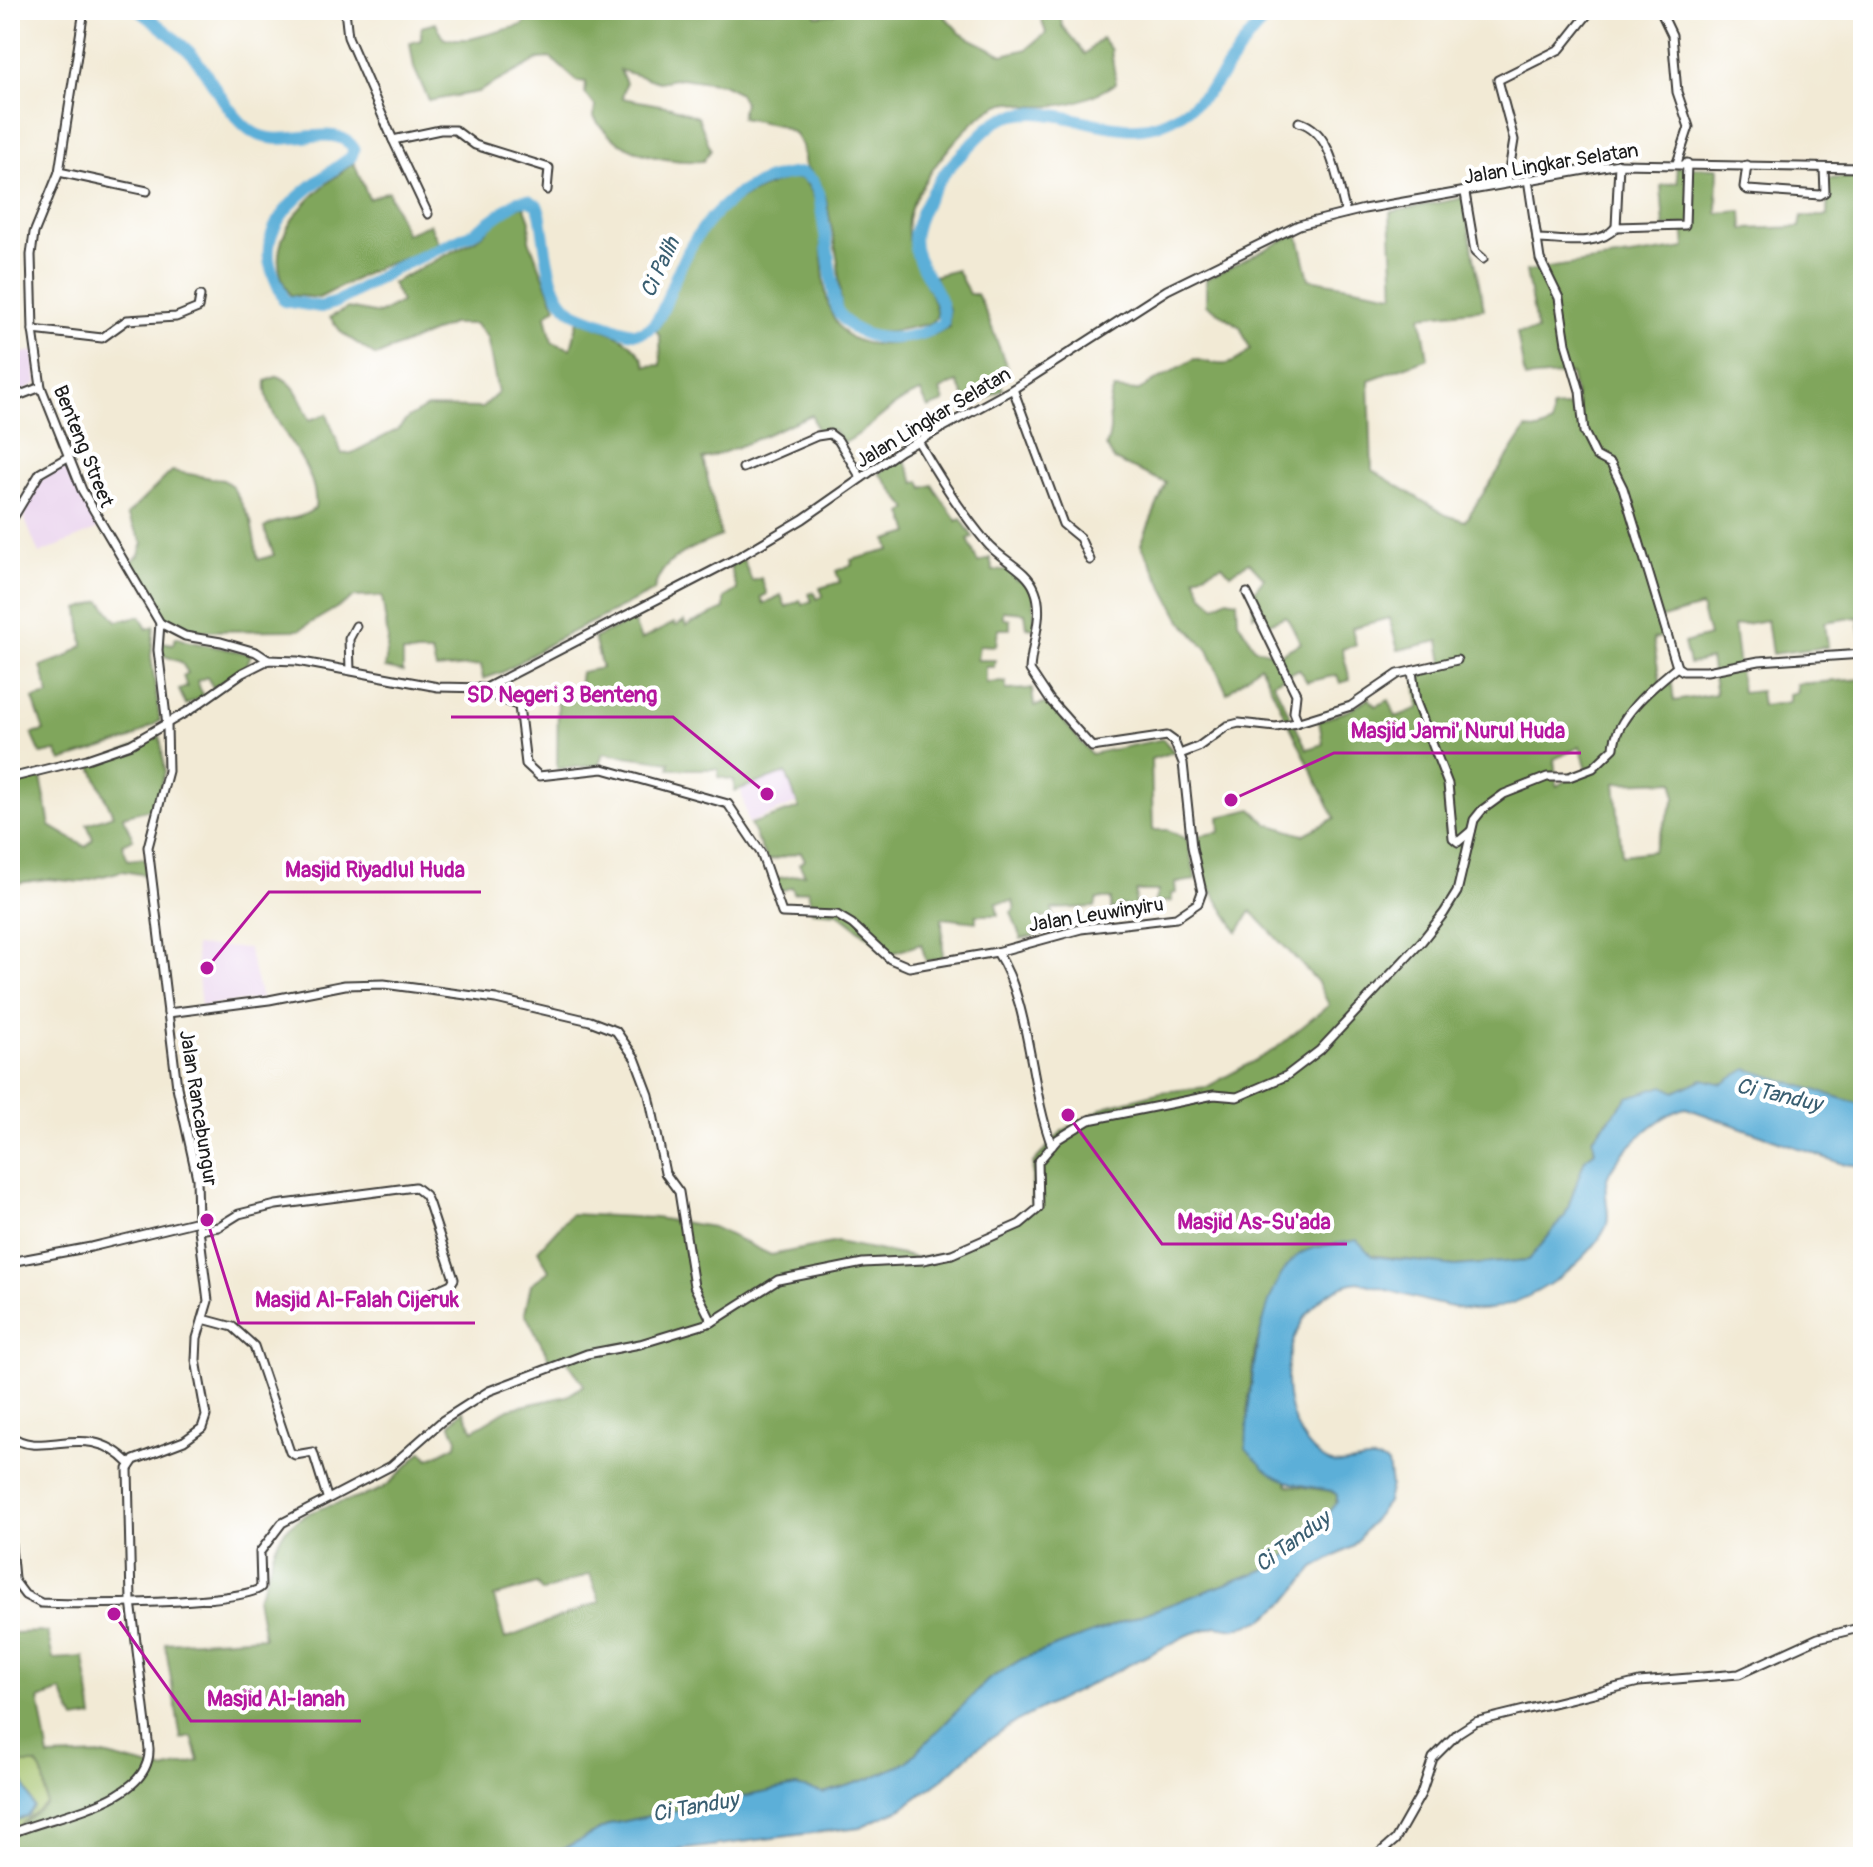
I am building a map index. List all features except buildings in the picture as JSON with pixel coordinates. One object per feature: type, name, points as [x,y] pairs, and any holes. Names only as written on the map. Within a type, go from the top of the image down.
[{"type":"street","name":"Benteng Street","points":[[84,10],[59,172],[34,233],[31,255],[33,330],[41,387],[68,457],[103,531],[160,623]]},
{"type":"street","points":[[345,10],[348,37],[428,214]]},
{"type":"street","points":[[1507,183],[1514,140],[1498,80],[1560,49],[1591,10]]},
{"type":"street","points":[[1660,10],[1672,35],[1677,92],[1688,123],[1677,163]]},
{"type":"street","points":[[1299,122],[1312,125],[1322,137],[1346,213]]},
{"type":"street","points":[[393,140],[455,130],[475,145],[549,168],[547,190]]},
{"type":"street","points":[[1863,151],[1863,168]]},
{"type":"street","points":[[1616,227],[1685,225],[1687,163]]},
{"type":"street","points":[[1537,239],[1590,240],[1611,234],[1616,227],[1619,164]]},
{"type":"street","name":"Jalan Lingkar Selatan","points":[[268,660],[287,659],[438,687],[477,690],[500,682],[737,558],[803,519],[918,441],[1013,389],[1167,290],[1299,225],[1346,213],[1619,164],[1863,168]]},
{"type":"street","points":[[1747,165],[1744,187],[1748,190],[1820,195],[1825,192],[1824,168]]},
{"type":"street","points":[[59,172],[147,191]]},
{"type":"street","points":[[1528,179],[1543,269],[1559,298],[1566,344],[1580,391],[1584,432],[1596,456],[1605,458],[1619,477],[1677,667],[1683,671],[1707,671],[1759,661],[1863,654]]},
{"type":"street","points":[[1465,193],[1476,254],[1483,259]]},
{"type":"street","points":[[33,330],[102,338],[127,320],[187,315],[198,308],[200,296]]},
{"type":"street","points":[[10,399],[41,387]]},
{"type":"street","points":[[1013,389],[1063,524],[1080,538],[1090,560]]},
{"type":"street","points":[[743,468],[817,436],[830,434],[838,440],[861,478]]},
{"type":"street","points":[[918,441],[942,483],[987,544],[1027,576],[1036,591],[1035,640],[1030,670],[1050,700],[1094,748],[1163,736],[1174,741],[1180,754],[1198,747],[1232,724],[1276,727],[1298,722],[1351,706],[1393,676],[1457,660]]},
{"type":"street","points":[[10,523],[40,473],[68,457]]},
{"type":"street","points":[[1247,593],[1296,694],[1294,712],[1298,722]]},
{"type":"street","points":[[10,778],[104,754],[167,725],[242,673],[268,660],[256,652],[185,636],[160,623]]},
{"type":"street","name":"Jalan Rancabungur","points":[[130,1464],[177,1446],[205,1423],[196,1360],[208,1301],[198,1225],[197,1178],[177,1087],[148,847],[168,771],[167,725],[158,665],[160,623]]},
{"type":"street","points":[[350,670],[349,639],[356,626]]},
{"type":"street","points":[[10,1535],[12,1576],[25,1595],[41,1603],[233,1598],[256,1592],[261,1587],[258,1562],[265,1542],[282,1523],[391,1466],[442,1421],[489,1391],[587,1354],[640,1344],[712,1322],[778,1280],[863,1263],[923,1260],[952,1254],[1020,1224],[1038,1212],[1036,1168],[1052,1146],[1089,1120],[1214,1095],[1237,1097],[1286,1076],[1320,1050],[1422,941],[1444,913],[1457,892],[1472,829],[1482,810],[1504,794],[1547,777],[1569,777],[1593,768],[1614,748],[1614,735],[1638,705],[1677,667]]},
{"type":"street","points":[[1412,671],[1416,702],[1448,784],[1453,838],[1458,842],[1472,829]]},
{"type":"street","points":[[477,690],[519,706],[526,764],[539,776],[603,769],[728,804],[761,853],[782,913],[837,915],[852,924],[890,959],[909,967],[997,952],[1017,1004],[1032,1080],[1052,1146]]},
{"type":"street","name":"Jalan Leuwinyiru","points":[[997,952],[1081,929],[1176,918],[1198,903],[1202,892],[1180,754]]},
{"type":"street","points":[[168,1013],[269,1000],[345,985],[384,984],[496,999],[590,1021],[616,1031],[635,1058],[649,1095],[665,1173],[679,1192],[694,1286],[712,1322]]},
{"type":"street","points":[[10,1262],[198,1225],[218,1227],[239,1214],[271,1205],[415,1187],[425,1195],[429,1204],[454,1279],[451,1284],[420,1298]]},
{"type":"street","points":[[203,1319],[233,1327],[254,1346],[290,1452],[295,1455],[313,1452],[327,1497]]},
{"type":"street","points":[[10,1435],[27,1444],[69,1440],[105,1445],[130,1464],[131,1601],[149,1749],[147,1769],[134,1784],[106,1801],[10,1834]]},
{"type":"street","points":[[1375,1857],[1395,1840],[1421,1794],[1433,1758],[1458,1733],[1475,1722],[1639,1682],[1739,1674],[1818,1638],[1863,1627]]},
{"type":"shaded area","points":[[34,351],[37,383],[21,392],[10,355]]},
{"type":"shaded area","points":[[65,462],[98,529],[39,554],[24,517],[26,508],[33,486]]},
{"type":"shaded area","points":[[786,773],[797,803],[748,823],[741,789]]},
{"type":"shaded area","points":[[195,946],[248,948],[261,999],[201,1006]]},
{"type":"green space","points":[[531,10],[814,10],[817,16],[834,14],[833,10],[939,10],[961,34],[1003,55],[1027,49],[1046,33],[1038,10],[1060,10],[1062,26],[1085,54],[1102,38],[1111,50],[1116,83],[1085,99],[1063,105],[1041,107],[1013,102],[997,106],[966,129],[925,181],[908,218],[911,252],[932,297],[937,316],[932,323],[870,333],[854,326],[841,310],[838,262],[826,199],[820,184],[805,166],[802,146],[794,133],[778,125],[741,118],[744,102],[738,92],[722,84],[681,78],[659,82],[620,70],[626,83],[622,98],[671,107],[698,117],[711,150],[703,161],[657,157],[615,139],[594,117],[595,106],[585,93],[586,82],[577,81],[551,58],[539,59],[478,92],[429,101],[414,68],[410,43],[421,40],[421,27],[436,23],[444,39],[470,39],[523,25]]},
{"type":"green space","points":[[354,163],[369,199],[388,191],[406,234],[430,224],[440,246],[379,267],[319,298],[290,295],[281,274],[279,255],[283,236],[306,203]]},
{"type":"green space","points":[[1676,167],[1718,168],[1717,213],[1742,211],[1743,229],[1800,227],[1802,216],[1827,216],[1828,179],[1863,176],[1863,646],[1858,617],[1825,622],[1828,647],[1772,654],[1767,620],[1734,626],[1742,693],[1760,691],[1762,706],[1789,702],[1789,694],[1797,692],[1796,684],[1863,679],[1863,1105],[1747,1070],[1722,1084],[1703,1079],[1675,1092],[1628,1097],[1593,1137],[1595,1151],[1585,1159],[1565,1216],[1529,1260],[1455,1266],[1371,1255],[1266,1314],[1255,1350],[1247,1413],[1288,1485],[1332,1491],[1337,1495],[1335,1505],[1321,1526],[1269,1568],[1022,1659],[988,1680],[907,1762],[872,1778],[823,1793],[796,1786],[611,1824],[547,1857],[10,1857],[10,1833],[46,1804],[44,1778],[40,1769],[36,1764],[15,1764],[10,1757],[10,1633],[47,1632],[53,1659],[84,1657],[93,1717],[75,1720],[61,1691],[39,1699],[49,1757],[104,1755],[163,1770],[199,1761],[192,1737],[181,1739],[165,1643],[264,1637],[257,1598],[279,1539],[295,1522],[318,1509],[381,1489],[422,1451],[429,1459],[456,1445],[457,1438],[450,1424],[463,1410],[473,1430],[508,1409],[567,1396],[584,1385],[566,1359],[552,1364],[525,1313],[531,1284],[549,1271],[538,1250],[571,1214],[655,1218],[713,1227],[771,1255],[837,1242],[918,1258],[946,1254],[1031,1212],[1033,1163],[1062,1131],[1107,1106],[1161,1092],[1207,1087],[1274,1050],[1329,1005],[1317,981],[1251,911],[1238,932],[1204,879],[1196,836],[1220,832],[1219,817],[1252,809],[1268,824],[1303,835],[1335,818],[1260,665],[1227,693],[1208,650],[1180,619],[1141,544],[1166,483],[1114,460],[1106,446],[1114,389],[1137,391],[1194,359],[1231,363],[1250,349],[1240,327],[1206,304],[1206,279],[1298,233],[1309,279],[1394,294],[1390,212],[1463,198],[1484,309],[1421,316],[1428,358],[1369,380],[1372,470],[1446,515],[1465,521],[1526,429],[1539,430],[1552,424],[1552,408],[1578,406],[1571,374],[1525,378],[1517,333],[1537,331],[1526,271],[1685,248],[1683,225],[1664,227],[1661,186],[1678,182]],"holes":[[[1249,562],[1264,578],[1253,592],[1253,615],[1262,612],[1267,624],[1286,616],[1301,643],[1278,655],[1255,648],[1238,621],[1237,601],[1227,599],[1215,606],[1203,595],[1195,577],[1222,565],[1230,574]],[[1701,607],[1709,636],[1684,643],[1689,664],[1710,659],[1716,694],[1674,701],[1671,676],[1661,685],[1653,639],[1662,637],[1659,619]],[[1389,618],[1398,650],[1439,641],[1443,663],[1425,671],[1416,682],[1419,708],[1396,717],[1389,700],[1375,706],[1369,698],[1350,710],[1319,721],[1323,744],[1307,749],[1273,682],[1299,669],[1307,682],[1337,675],[1340,683],[1350,680],[1342,649],[1356,645],[1352,628]],[[1580,747],[1587,769],[1557,786],[1554,759]],[[1674,781],[1675,799],[1653,851],[1622,855],[1615,783]],[[590,1574],[600,1602],[505,1639],[494,1597],[537,1584],[542,1592]]]},
{"type":"green space","points":[[788,179],[801,179],[814,196],[828,305],[839,327],[858,341],[890,344],[920,339],[942,331],[949,327],[949,309],[934,276],[957,270],[969,294],[977,294],[1009,372],[998,378],[1003,389],[970,408],[957,382],[940,390],[944,402],[928,408],[921,392],[899,402],[844,443],[834,431],[817,432],[812,415],[703,459],[721,536],[671,562],[663,570],[654,591],[554,641],[503,672],[483,679],[481,665],[436,669],[432,653],[403,653],[403,672],[385,668],[388,639],[382,596],[355,597],[299,630],[191,631],[177,628],[165,619],[130,563],[139,555],[143,543],[127,515],[172,471],[223,480],[232,486],[251,521],[258,560],[274,555],[264,528],[315,508],[309,474],[272,411],[266,381],[278,376],[285,379],[298,395],[310,420],[327,414],[342,454],[352,453],[397,430],[408,418],[427,407],[482,408],[498,393],[487,337],[475,324],[452,324],[376,356],[342,333],[330,317],[348,308],[379,314],[401,302],[392,283],[479,238],[506,212],[524,205],[530,221],[529,240],[556,307],[546,315],[552,342],[571,349],[578,320],[627,341],[646,366],[661,365],[660,337],[656,330],[697,242],[720,214],[733,204],[749,194]]},
{"type":"green space","points":[[903,456],[915,483],[920,481],[923,488],[932,485],[957,521],[961,519],[973,537],[968,539],[978,563],[990,558],[993,571],[1014,569],[1015,580],[1026,581],[1034,593],[1035,628],[1027,627],[1025,613],[1003,611],[1003,618],[1010,620],[1010,629],[998,629],[996,646],[979,645],[977,660],[995,660],[994,667],[986,667],[986,683],[1006,682],[1006,690],[1032,689],[1034,706],[1049,703],[1091,754],[1163,739],[1174,752],[1151,759],[1153,830],[1168,830],[1187,839],[1196,880],[1175,883],[1176,893],[1171,894],[1172,901],[1154,903],[1158,891],[1136,891],[1135,908],[1120,905],[1111,910],[1111,899],[1097,899],[1095,907],[1052,909],[1054,917],[1037,919],[1043,934],[1021,939],[1011,912],[1015,910],[1013,901],[996,903],[998,915],[976,915],[976,922],[942,918],[943,959],[926,961],[921,944],[890,954],[838,913],[812,911],[808,890],[794,893],[792,887],[778,892],[772,879],[805,874],[799,864],[805,860],[801,852],[767,861],[750,824],[799,808],[786,773],[734,791],[734,780],[718,777],[718,769],[669,769],[670,762],[603,753],[599,765],[557,769],[558,696],[578,693],[581,672],[602,668],[594,638],[633,620],[641,640],[674,623],[676,626],[684,621],[686,626],[724,609],[724,598],[737,590],[730,566],[743,559],[752,581],[761,578],[767,594],[761,597],[764,604],[781,595],[786,607],[800,600],[803,604],[812,601],[809,594],[814,592],[817,599],[823,596],[820,588],[840,582],[836,571],[852,565],[851,560],[890,550],[887,540],[910,533],[903,513],[908,509],[879,473]]},
{"type":"green space","points":[[101,601],[117,621],[140,616],[147,629],[154,626],[151,656],[160,721],[128,740],[61,761],[56,751],[41,754],[32,734],[44,731],[33,699],[49,695],[41,666],[66,657],[83,645],[79,609]]},
{"type":"green space","points":[[176,637],[251,654],[247,665],[213,688],[207,677],[197,681],[203,696],[186,705],[179,690],[187,687],[183,676],[188,673],[181,662],[162,655],[162,642],[173,644]]},
{"type":"green space","points":[[160,736],[165,772],[154,808],[123,816],[133,839],[122,844],[128,860],[145,858],[146,875],[122,871],[80,882],[47,879],[10,884],[10,783],[41,777],[50,826],[86,847],[93,839],[87,824],[113,815],[91,765]]},
{"type":"green space","points":[[10,1758],[15,1764],[37,1764],[44,1778],[46,1804],[10,1833],[10,1823],[27,1816],[34,1807],[21,1782],[10,1781]]},
{"type":"water","name":"Ci Tanduy","points":[[1747,1069],[1863,1105],[1863,1166],[1843,1164],[1686,1108],[1652,1126],[1619,1158],[1607,1179],[1608,1222],[1597,1242],[1567,1272],[1528,1296],[1489,1309],[1471,1310],[1358,1282],[1332,1291],[1312,1308],[1297,1331],[1289,1358],[1287,1386],[1292,1414],[1304,1439],[1323,1459],[1339,1464],[1372,1460],[1388,1464],[1391,1485],[1387,1502],[1352,1547],[1314,1568],[1287,1601],[1264,1619],[1235,1629],[1216,1626],[1188,1635],[1017,1721],[974,1750],[944,1778],[899,1810],[860,1827],[624,1857],[547,1857],[611,1824],[796,1786],[824,1793],[872,1778],[907,1762],[988,1680],[1022,1659],[1269,1568],[1301,1545],[1337,1502],[1337,1495],[1332,1491],[1294,1483],[1275,1475],[1246,1448],[1258,1342],[1275,1287],[1288,1266],[1303,1252],[1357,1240],[1372,1256],[1455,1266],[1529,1260],[1565,1216],[1585,1159],[1595,1151],[1593,1138],[1628,1097],[1663,1086],[1675,1092],[1703,1079],[1722,1084]]},
{"type":"water","points":[[10,1781],[24,1783],[34,1807],[27,1816],[10,1823]]},
{"type":"waterway","name":"Ci Palih","points":[[139,10],[195,58],[228,106],[251,131],[278,139],[335,136],[346,140],[354,149],[351,157],[296,199],[275,226],[269,259],[284,301],[321,307],[337,302],[394,269],[475,232],[518,201],[528,200],[537,205],[540,213],[552,280],[563,303],[587,318],[628,332],[643,332],[660,315],[685,256],[709,220],[724,205],[759,183],[802,173],[813,181],[819,193],[836,308],[844,320],[856,329],[884,338],[915,335],[943,323],[940,300],[917,256],[915,232],[927,200],[940,180],[988,128],[1018,114],[1039,113],[1125,128],[1146,127],[1167,121],[1203,97],[1247,39],[1276,10]]},
{"type":"place","name":"SD Negeri 3 Benteng","points":[[767,794]]},
{"type":"place","name":"Masjid Jami' Nurul Huda","points":[[1231,800]]},
{"type":"place","name":"Masjid Riyadlul Huda","points":[[207,968]]},
{"type":"place","name":"Masjid As-Su'ada","points":[[1068,1115]]},
{"type":"place","name":"Masjid Al-Falah Cijeruk","points":[[207,1220]]},
{"type":"place","name":"Masjid Al-Ianah","points":[[114,1614]]}]
